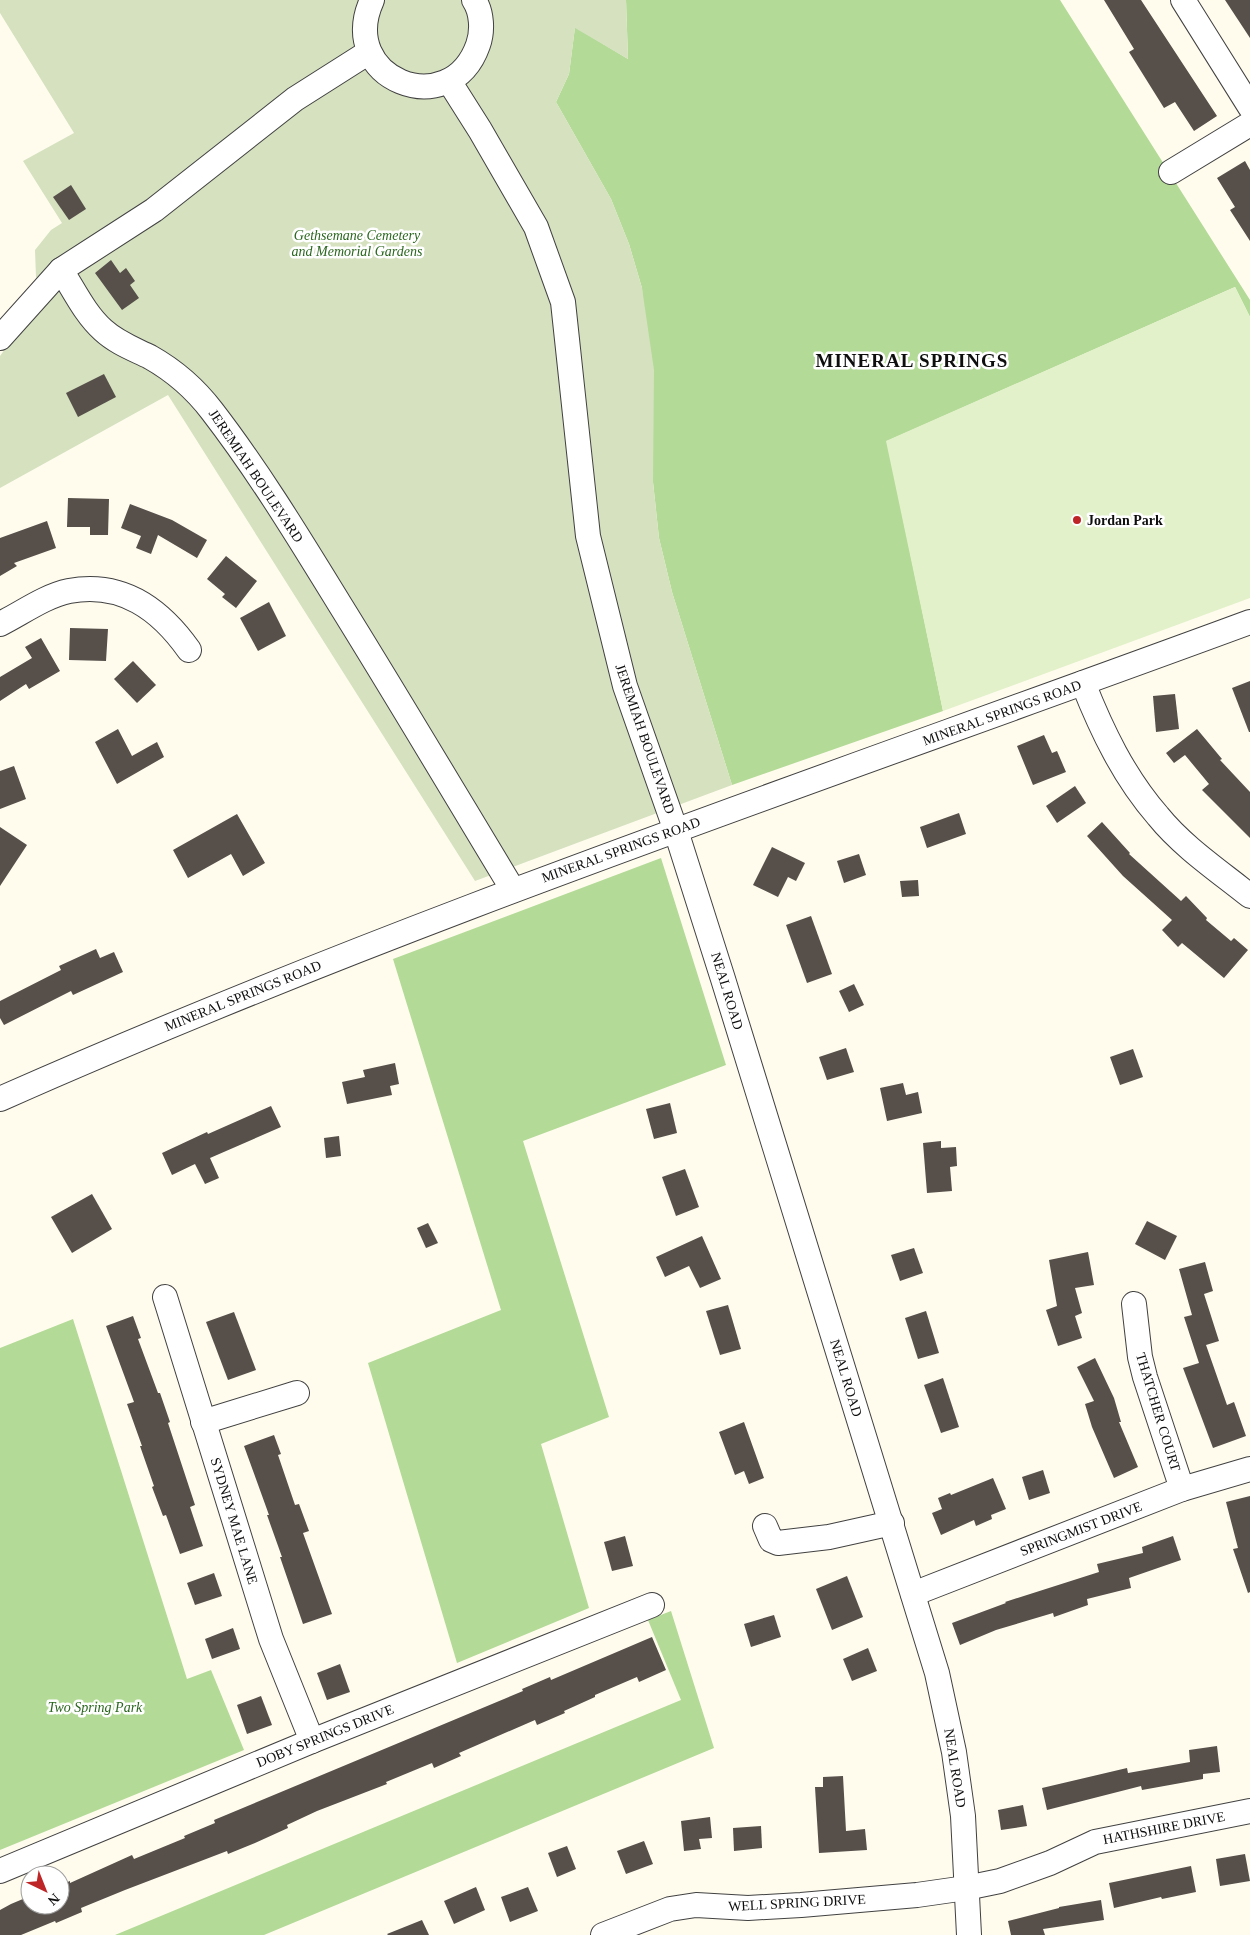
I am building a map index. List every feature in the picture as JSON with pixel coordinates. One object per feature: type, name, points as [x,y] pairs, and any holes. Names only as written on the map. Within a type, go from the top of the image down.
[{"type":"street","points":[[372,0],[366,13],[364,33],[369,52],[379,68],[394,80],[412,86],[430,86],[449,81],[464,70],[474,56],[480,39],[481,21],[475,1]]},
{"type":"street","points":[[1183,0],[1250,107]]},
{"type":"street","points":[[0,338],[61,270],[154,210],[295,99],[369,52]]},
{"type":"street","name":"JEREMIAH BOULEVARD","points":[[449,81],[480,130],[536,228],[563,302],[588,536],[624,686],[676,831]]},
{"type":"street","points":[[1171,172],[1250,124]]},
{"type":"street","name":"JEREMIAH BOULEVARD","points":[[61,270],[88,315],[103,331],[121,343],[152,358],[193,389],[235,441],[311,556],[514,890]]},
{"type":"street","points":[[0,624],[40,603],[69,592],[93,589],[109,590],[134,599],[158,614],[175,630],[189,650]]},
{"type":"street","name":"MINERAL SPRINGS ROAD","points":[[0,1098],[309,969],[514,890],[1250,622]]},
{"type":"street","points":[[1083,683],[1110,746],[1134,785],[1158,817],[1180,839],[1250,896]]},
{"type":"street","name":"NEAL ROAD","points":[[676,831],[892,1522],[937,1674],[954,1752],[963,1816],[969,1935]]},
{"type":"street","name":"SYDNEY MAE LANE","points":[[165,1297],[271,1639],[312,1741]]},
{"type":"street","name":"THATCHER COURT","points":[[1134,1304],[1140,1357],[1145,1377],[1182,1489]]},
{"type":"street","points":[[203,1422],[297,1393]]},
{"type":"street","name":"SPRINGMIST DRIVE","points":[[913,1594],[1182,1489],[1250,1469]]},
{"type":"street","points":[[765,1526],[771,1540],[778,1543],[829,1537],[892,1522]]},
{"type":"street","name":"DOBY SPRINGS DRIVE","points":[[0,1871],[312,1741],[652,1605]]},
{"type":"street","name":"HATHSHIRE DRIVE","points":[[966,1888],[1000,1881],[1050,1864],[1095,1842],[1250,1811]]},
{"type":"street","name":"WELL SPRING DRIVE","points":[[603,1935],[670,1909],[696,1906],[748,1908],[801,1906],[918,1895],[966,1888]]},
{"type":"green space","name":"Gethsemane Cemetery and Memorial Gardens","points":[[0,0],[626,0],[628,59],[575,28],[569,74],[556,102],[611,199],[629,244],[642,288],[654,370],[653,482],[659,538],[672,592],[732,785],[475,881],[168,395],[0,488],[0,356],[49,291],[36,277],[35,250],[51,230],[62,223],[23,161],[74,133],[0,13]]},
{"type":"green space","points":[[626,0],[1060,0],[1250,300],[1250,317],[1235,287],[887,441],[943,711],[732,785],[672,592],[659,538],[653,482],[642,288],[629,244],[611,199],[556,102],[569,74],[575,27],[628,59]]},
{"type":"green space","name":"Jordan Park","points":[[1235,287],[1250,317],[1250,598],[943,711],[886,441]]},
{"type":"green space","points":[[661,858],[726,1065],[523,1141],[609,1417],[541,1444],[589,1608],[457,1663],[368,1363],[501,1310],[393,959]]},
{"type":"green space","name":"Two Spring Park","points":[[73,1319],[187,1679],[211,1670],[244,1750],[0,1850],[0,1348]]},
{"type":"green space","points":[[671,1611],[714,1748],[264,1935],[115,1935],[681,1700],[648,1620]]},
{"type":"building","points":[[1104,0],[1141,0],[1217,116],[1194,131],[1175,102],[1164,108],[1129,52],[1134,49]]},
{"type":"building","points":[[1225,0],[1250,0],[1250,38]]},
{"type":"building","points":[[1245,161],[1250,170],[1250,241],[1230,210],[1235,207],[1217,178]]},
{"type":"building","points":[[71,185],[86,209],[69,220],[53,197]]},
{"type":"building","points":[[111,260],[120,273],[126,268],[135,281],[130,285],[139,298],[122,310],[95,273]]},
{"type":"building","points":[[104,374],[116,397],[78,417],[66,393]]},
{"type":"building","points":[[68,498],[109,499],[108,535],[90,535],[90,527],[67,527]]},
{"type":"building","points":[[130,504],[172,520],[207,540],[197,558],[158,535],[151,554],[136,548],[141,536],[121,528]]},
{"type":"building","points":[[47,521],[56,548],[14,563],[17,566],[0,576],[0,538]]},
{"type":"building","points":[[226,556],[257,581],[236,608],[222,597],[225,594],[207,579]]},
{"type":"building","points":[[269,602],[286,636],[258,651],[240,618]]},
{"type":"building","points":[[70,628],[108,629],[106,661],[69,660]]},
{"type":"building","points":[[41,638],[60,671],[29,689],[26,684],[0,701],[0,677],[32,658],[25,647]]},
{"type":"building","points":[[133,661],[156,685],[137,703],[114,679]]},
{"type":"building","points":[[1250,681],[1250,732],[1249,732],[1232,688]]},
{"type":"building","points":[[1175,694],[1179,729],[1156,732],[1153,696]]},
{"type":"building","points":[[118,729],[132,756],[157,742],[164,757],[117,784],[95,742]]},
{"type":"building","points":[[1197,729],[1222,759],[1220,760],[1250,792],[1250,838],[1202,790],[1209,784],[1185,755],[1174,763],[1166,753]]},
{"type":"building","points":[[1044,735],[1052,753],[1057,751],[1066,772],[1033,785],[1017,746]]},
{"type":"building","points":[[14,766],[26,799],[0,809],[0,771]]},
{"type":"building","points":[[1075,786],[1086,803],[1057,823],[1046,806]]},
{"type":"building","points":[[959,813],[966,834],[927,848],[920,827]]},
{"type":"building","points":[[237,814],[265,863],[243,876],[231,854],[188,878],[173,850]]},
{"type":"building","points":[[1102,822],[1129,854],[1181,901],[1186,896],[1207,918],[1206,920],[1231,941],[1234,938],[1248,950],[1224,978],[1182,943],[1178,947],[1162,930],[1172,920],[1123,876],[1087,836]]},
{"type":"building","points":[[0,827],[27,845],[0,886]]},
{"type":"building","points":[[772,847],[805,863],[796,881],[788,877],[778,897],[753,885]]},
{"type":"building","points":[[859,854],[866,875],[844,883],[837,861]]},
{"type":"building","points":[[918,880],[919,896],[902,897],[900,881]]},
{"type":"building","points":[[811,916],[832,974],[807,983],[786,925]]},
{"type":"building","points":[[96,949],[100,958],[114,952],[123,972],[73,995],[71,991],[4,1025],[0,1018],[0,1001],[61,970],[59,966]]},
{"type":"building","points":[[854,984],[864,1005],[849,1012],[839,991]]},
{"type":"building","points":[[846,1048],[854,1072],[827,1080],[819,1057]]},
{"type":"building","points":[[1133,1049],[1143,1077],[1120,1085],[1110,1057]]},
{"type":"building","points":[[395,1063],[399,1084],[390,1086],[392,1095],[347,1104],[342,1082],[365,1077],[363,1070]]},
{"type":"building","points":[[903,1083],[906,1095],[918,1092],[922,1113],[887,1121],[880,1088]]},
{"type":"building","points":[[670,1103],[677,1133],[654,1139],[646,1109]]},
{"type":"building","points":[[271,1106],[281,1127],[210,1158],[219,1178],[205,1184],[195,1164],[172,1175],[162,1153]]},
{"type":"building","points":[[339,1136],[341,1156],[326,1158],[324,1138]]},
{"type":"building","points":[[941,1141],[941,1148],[956,1147],[957,1166],[950,1167],[952,1191],[927,1193],[923,1143]]},
{"type":"building","points":[[685,1169],[699,1207],[676,1216],[662,1177]]},
{"type":"building","points":[[92,1194],[112,1229],[72,1253],[51,1217]]},
{"type":"building","points":[[1147,1221],[1177,1236],[1165,1260],[1135,1244]]},
{"type":"building","points":[[428,1223],[438,1243],[426,1248],[417,1228]]},
{"type":"building","points":[[702,1236],[721,1279],[700,1288],[689,1266],[665,1277],[656,1257]]},
{"type":"building","points":[[914,1248],[923,1273],[900,1281],[891,1255]]},
{"type":"building","points":[[1088,1252],[1094,1285],[1075,1288],[1082,1313],[1075,1316],[1082,1338],[1058,1346],[1046,1310],[1057,1306],[1049,1260]]},
{"type":"building","points":[[1205,1262],[1213,1291],[1204,1294],[1219,1341],[1206,1345],[1227,1405],[1234,1402],[1246,1436],[1213,1448],[1183,1368],[1199,1363],[1184,1317],[1192,1315],[1179,1269]]},
{"type":"building","points":[[728,1305],[741,1349],[720,1355],[706,1311]]},
{"type":"building","points":[[926,1311],[939,1353],[918,1359],[905,1318]]},
{"type":"building","points":[[234,1312],[256,1370],[228,1380],[206,1322]]},
{"type":"building","points":[[133,1316],[141,1338],[138,1339],[170,1422],[168,1423],[195,1505],[190,1507],[203,1546],[180,1554],[166,1515],[163,1516],[152,1487],[154,1486],[140,1446],[142,1446],[127,1404],[134,1402],[106,1326]]},
{"type":"building","points":[[1095,1358],[1114,1398],[1121,1422],[1119,1422],[1138,1467],[1114,1478],[1092,1427],[1085,1404],[1094,1401],[1077,1367]]},
{"type":"building","points":[[943,1378],[959,1427],[941,1433],[924,1385]]},
{"type":"building","points":[[744,1422],[764,1478],[749,1484],[744,1471],[735,1475],[719,1432]]},
{"type":"building","points":[[274,1435],[281,1454],[278,1455],[295,1505],[299,1504],[309,1531],[303,1533],[332,1614],[303,1624],[280,1557],[282,1557],[267,1515],[269,1515],[244,1446]]},
{"type":"building","points":[[1043,1470],[1050,1493],[1029,1500],[1022,1477]]},
{"type":"building","points":[[993,1478],[1006,1509],[991,1515],[992,1519],[976,1526],[974,1520],[941,1535],[932,1513],[942,1509],[938,1498],[950,1493],[951,1495]]},
{"type":"building","points":[[1250,1496],[1250,1592],[1248,1593],[1233,1549],[1238,1548],[1226,1502]]},
{"type":"building","points":[[625,1536],[633,1566],[612,1571],[604,1542]]},
{"type":"building","points":[[1173,1536],[1181,1560],[1129,1578],[1131,1588],[1087,1599],[1088,1605],[1054,1617],[1053,1613],[996,1630],[960,1645],[952,1623],[1005,1602],[1099,1572],[1097,1564],[1143,1553],[1142,1547]]},
{"type":"building","points":[[214,1573],[222,1596],[195,1605],[187,1583]]},
{"type":"building","points":[[847,1576],[863,1617],[832,1630],[816,1589]]},
{"type":"building","points":[[774,1615],[781,1637],[751,1647],[744,1624]]},
{"type":"building","points":[[233,1628],[240,1649],[212,1659],[205,1639]]},
{"type":"building","points":[[652,1637],[666,1670],[639,1682],[637,1677],[595,1695],[595,1697],[564,1711],[565,1713],[537,1725],[535,1720],[459,1753],[461,1756],[434,1768],[432,1763],[386,1782],[387,1784],[317,1811],[287,1825],[288,1828],[255,1843],[228,1854],[227,1851],[125,1890],[81,1908],[82,1912],[56,1923],[55,1921],[21,1935],[0,1935],[0,1910],[11,1904],[20,1900],[20,1915],[70,1915],[70,1883],[132,1855],[134,1859],[185,1838],[184,1836],[215,1823],[214,1820],[523,1691],[522,1689],[550,1677],[551,1680]]},
{"type":"building","points":[[868,1648],[877,1671],[852,1681],[843,1659]]},
{"type":"building","points":[[340,1664],[350,1692],[327,1700],[317,1673]]},
{"type":"building","points":[[261,1696],[272,1725],[247,1734],[237,1705]]},
{"type":"building","points":[[1217,1746],[1220,1772],[1203,1774],[1203,1779],[1142,1790],[1141,1786],[1047,1810],[1042,1788],[1127,1768],[1128,1773],[1190,1762],[1189,1750]]},
{"type":"building","points":[[843,1776],[846,1831],[865,1829],[867,1850],[819,1853],[815,1787],[823,1787],[823,1777]]},
{"type":"building","points":[[1023,1805],[1027,1826],[1001,1830],[998,1810]]},
{"type":"building","points":[[710,1817],[712,1838],[699,1839],[701,1849],[684,1851],[681,1821]]},
{"type":"building","points":[[761,1826],[762,1848],[734,1851],[733,1828]]},
{"type":"building","points":[[644,1841],[653,1864],[626,1874],[617,1851]]},
{"type":"building","points":[[567,1846],[576,1869],[557,1877],[548,1853]]},
{"type":"building","points":[[1245,1854],[1250,1881],[1220,1886],[1216,1859]]},
{"type":"building","points":[[1191,1866],[1196,1892],[1162,1899],[1161,1897],[1114,1908],[1109,1883]]},
{"type":"building","points":[[476,1887],[485,1910],[454,1924],[444,1901]]},
{"type":"building","points":[[528,1887],[538,1911],[510,1922],[501,1897]]},
{"type":"building","points":[[1101,1900],[1104,1920],[1043,1929],[1045,1935],[1011,1935],[1008,1921],[1059,1907]]},
{"type":"building","points":[[422,1920],[429,1935],[387,1934]]},
{"type":"place","name":"Jordan Park","points":[[1077,520]]},
{"type":"district","name":"MINERAL SPRINGS","points":[[912,360]]}]
